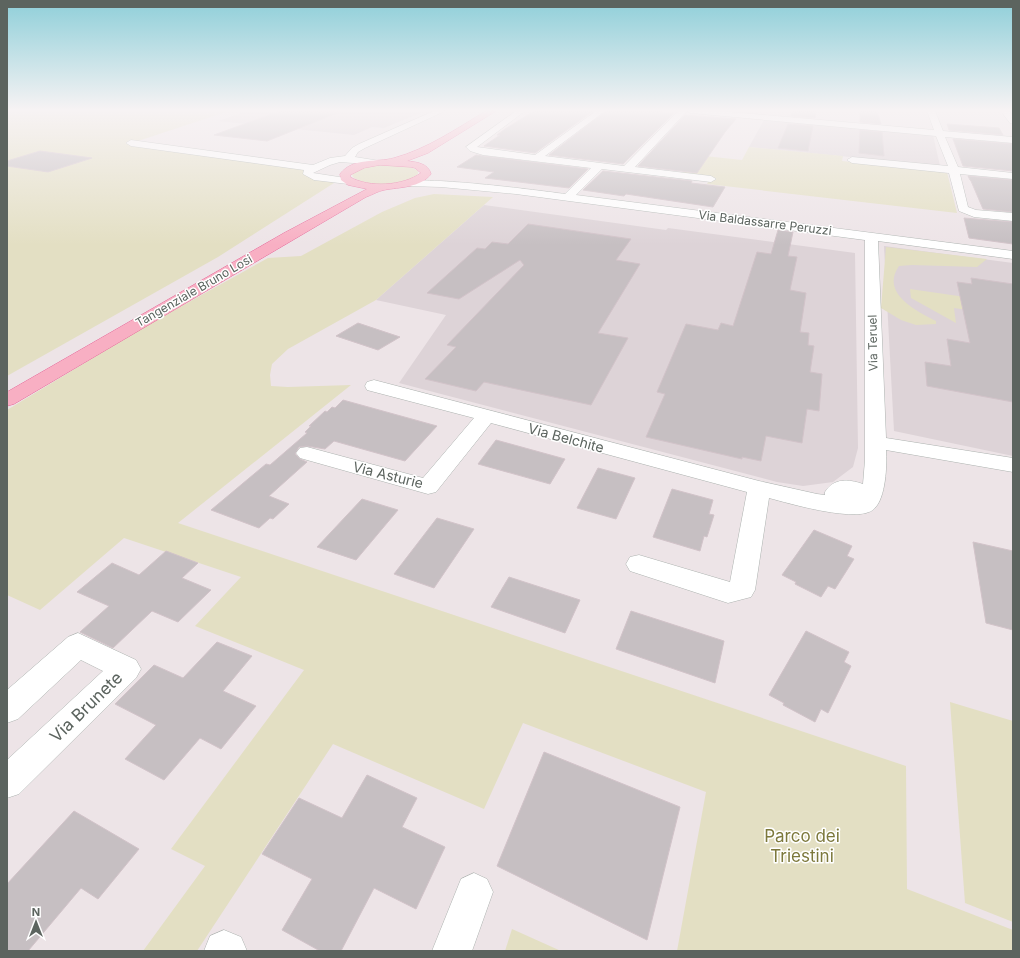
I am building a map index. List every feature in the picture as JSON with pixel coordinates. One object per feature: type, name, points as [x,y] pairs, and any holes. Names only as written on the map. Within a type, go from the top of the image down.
[{"type":"main road","points":[[392,162],[414,156]]},
{"type":"main road","points":[[352,182],[384,186],[409,183],[422,178],[425,158],[428,156]]},
{"type":"main road","points":[[376,163],[392,162],[411,164],[422,170]]},
{"type":"main road","name":"Tangenziale Bruno Losi","points":[[7,387],[153,303],[329,208],[349,194],[353,189],[352,182],[345,178],[345,174],[349,170],[376,163]]},
{"type":"main road","name":"Tangenziale Bruno Losi","points":[[7,400],[362,195],[384,186]]},
{"type":"street","points":[[224,156],[314,168]]},
{"type":"street","points":[[348,159],[351,156]]},
{"type":"street","points":[[521,156],[626,170],[711,179]]},
{"type":"street","points":[[626,170],[640,156]]},
{"type":"street","points":[[949,156],[954,170],[962,207],[965,210],[974,213],[1013,217]]},
{"type":"street","points":[[352,182],[314,177],[308,174],[314,168],[329,161],[348,159],[376,163]]},
{"type":"street","points":[[852,160],[1013,176]]},
{"type":"street","points":[[567,198],[599,166]]},
{"type":"street","name":"Via Baldassarre Peruzzi","points":[[422,170],[516,191]]},
{"type":"street","name":"Via Baldassarre Peruzzi","points":[[409,183],[441,184],[516,191],[1013,255]]},
{"type":"street","name":"Via Teruel","points":[[850,496],[875,480],[871,237]]},
{"type":"street","name":"Via Belchite","points":[[374,386],[817,502],[850,496]]},
{"type":"street","name":"Via Asturie","points":[[307,453],[428,487],[486,416]]},
{"type":"street","points":[[875,446],[982,459],[1013,465]]},
{"type":"street","points":[[639,564],[728,593],[742,590],[759,488]]},
{"type":"street","name":"Via Brunete","points":[[7,709],[78,645],[126,669],[7,782]]},
{"type":"street","points":[[452,951],[474,892]]},
{"type":"shaded area","points":[[837,156],[938,156],[940,166]]},
{"type":"shaded area","points":[[484,205],[666,230],[668,228],[855,253],[858,448],[853,467],[833,482],[803,486],[777,482],[399,383],[446,315],[376,300]]},
{"type":"shaded area","points":[[884,246],[1013,263],[1013,456],[894,431]]},
{"type":"green space","points":[[7,156],[219,156],[309,169],[305,176],[329,179],[334,183],[218,257],[7,376]]},
{"type":"green space","points":[[694,156],[742,160],[744,156],[840,156],[843,156],[842,161],[947,172],[957,213],[707,184],[710,178],[681,174]]},
{"type":"green space","points":[[378,165],[399,165],[414,168],[418,171],[418,174],[405,181],[386,184],[367,183],[359,181],[353,177],[352,174],[361,168]]},
{"type":"green space","name":"Parco dei Triestini","points":[[434,194],[493,197],[376,300],[288,349],[272,364],[270,375],[271,386],[288,387],[351,385],[178,523],[906,766],[907,889],[1013,930],[1013,951],[677,951],[706,792],[523,723],[484,809],[333,744],[197,951],[143,951],[205,866],[171,849],[304,670],[195,626],[241,577],[124,538],[40,610],[7,595],[7,410],[144,327],[268,258],[301,256],[382,212],[415,198]]},
{"type":"green space","points":[[886,247],[987,259],[977,267],[899,266],[894,276],[894,285],[897,293],[910,306],[936,321],[936,324],[916,325],[901,320],[881,308]]},
{"type":"green space","points":[[910,289],[979,299],[1013,317],[954,308],[956,323],[911,298]]},
{"type":"green space","points":[[950,702],[1013,721],[1013,922],[965,903]]},
{"type":"green space","points":[[512,929],[561,951],[505,951]]},
{"type":"building","points":[[24,156],[75,156],[92,158],[48,172],[7,166],[7,161]]},
{"type":"building","points":[[475,156],[482,156],[588,169],[569,188],[485,178],[494,172],[457,167]]},
{"type":"building","points":[[555,156],[631,156],[623,164]]},
{"type":"building","points":[[647,156],[709,156],[697,173],[638,166]]},
{"type":"building","points":[[959,156],[1013,156],[1013,171],[963,166]]},
{"type":"building","points":[[603,171],[692,181],[691,183],[725,187],[713,207],[626,194],[624,196],[583,190]]},
{"type":"building","points":[[968,176],[1013,180],[1013,212],[983,209]]},
{"type":"building","points":[[964,218],[1013,222],[1013,244],[969,238]]},
{"type":"building","points":[[528,224],[631,239],[616,260],[640,264],[598,333],[628,338],[591,405],[484,382],[476,391],[425,379],[456,347],[447,345],[524,265],[520,260],[459,299],[427,293],[477,248],[485,249],[492,242],[508,244]]},
{"type":"building","points":[[778,230],[793,232],[788,256],[797,257],[790,290],[806,293],[800,332],[809,333],[808,345],[814,346],[810,372],[822,374],[819,411],[807,409],[802,443],[766,436],[761,461],[742,457],[742,459],[646,437],[665,394],[657,392],[686,324],[718,330],[721,323],[733,326],[757,252],[771,254]]},
{"type":"building","points":[[971,278],[1013,284],[1013,402],[927,386],[925,362],[951,366],[947,339],[970,343],[957,282],[972,284]]},
{"type":"building","points":[[358,323],[400,337],[378,350],[336,336]]},
{"type":"building","points":[[343,400],[437,426],[405,461],[334,441],[325,449],[307,446],[299,447],[295,454],[300,459],[307,462],[269,496],[289,504],[273,519],[270,518],[259,528],[211,510],[266,464],[270,465],[307,433],[305,432],[311,426],[309,426],[325,411],[327,412],[332,407],[335,408]]},
{"type":"building","points":[[496,440],[565,459],[550,484],[478,464]]},
{"type":"building","points":[[598,468],[635,478],[616,519],[577,508]]},
{"type":"building","points":[[672,489],[713,500],[709,514],[714,515],[707,537],[704,536],[700,551],[653,537]]},
{"type":"building","points":[[362,499],[398,510],[356,560],[317,547]]},
{"type":"building","points":[[437,518],[474,529],[434,588],[394,574]]},
{"type":"building","points":[[814,530],[852,546],[847,556],[854,559],[835,589],[828,586],[821,597],[795,584],[796,582],[782,575]]},
{"type":"building","points":[[973,542],[1013,551],[1013,630],[986,623]]},
{"type":"building","points":[[166,551],[198,563],[182,578],[211,590],[178,622],[152,611],[113,648],[80,632],[109,606],[77,592],[112,563],[139,575]]},
{"type":"building","points":[[509,577],[580,600],[565,633],[491,607]]},
{"type":"building","points":[[631,611],[724,641],[715,683],[616,649]]},
{"type":"building","points":[[806,631],[849,652],[844,662],[851,666],[828,713],[821,709],[815,722],[783,705],[784,703],[769,695]]},
{"type":"building","points":[[217,642],[252,656],[223,691],[256,706],[221,749],[200,738],[164,780],[125,759],[156,725],[115,704],[154,665],[183,678]]},
{"type":"building","points":[[544,752],[680,807],[647,940],[497,866]]},
{"type":"building","points":[[367,775],[417,798],[402,827],[445,847],[416,909],[374,888],[341,951],[320,951],[282,930],[312,879],[262,854],[299,798],[342,818]]},
{"type":"building","points":[[74,811],[139,849],[98,899],[81,888],[28,951],[7,951],[7,884]]}]
